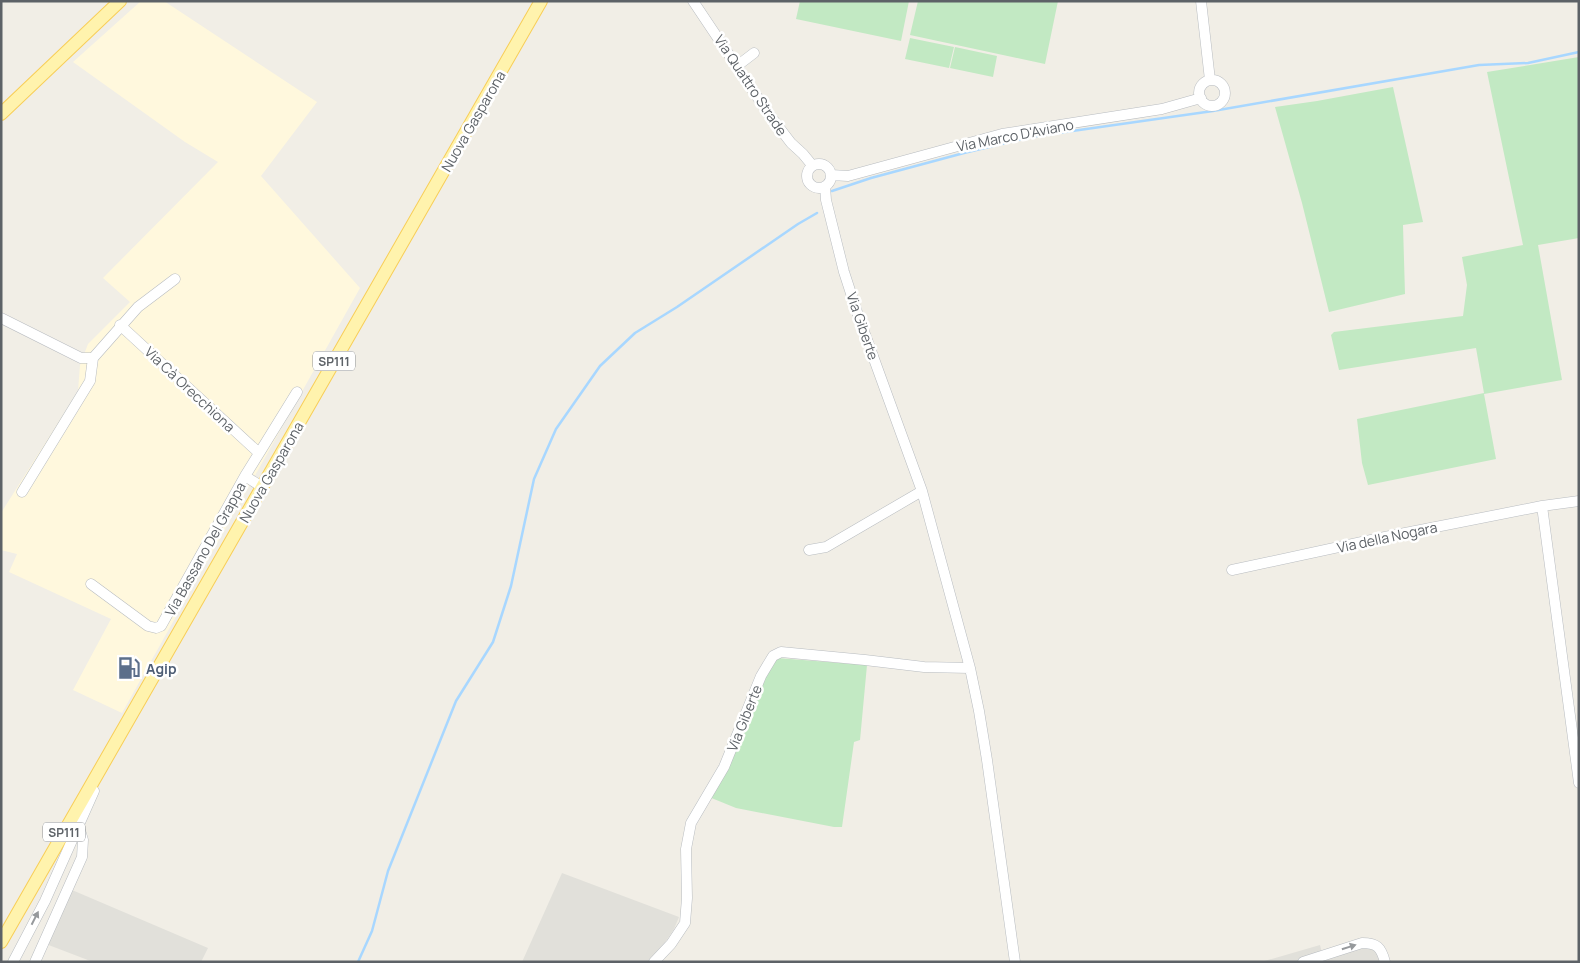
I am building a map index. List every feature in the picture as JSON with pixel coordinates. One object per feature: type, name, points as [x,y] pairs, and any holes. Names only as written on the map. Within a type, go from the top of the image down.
[{"type":"main road","points":[[1,114],[120,1]]},
{"type":"main road","name":"Nuova Gasparona","points":[[1,942],[541,1]]},
{"type":"street","name":"Via Quattro Strade","points":[[694,1],[768,113],[790,143],[812,165]]},
{"type":"street","points":[[1201,1],[1210,80]]},
{"type":"street","points":[[737,66],[754,53]]},
{"type":"street","points":[[1210,80],[1218,81],[1224,87],[1223,100],[1216,105],[1212,106],[1204,103],[1201,98],[1201,88],[1210,80]]},
{"type":"street","name":"Via Marco D'Aviano","points":[[831,175],[848,176],[1002,134],[1162,109],[1201,98]]},
{"type":"street","points":[[823,164],[829,168],[831,175],[830,182],[825,186],[817,188],[809,184],[806,176],[812,165],[823,164]]},
{"type":"street","name":"Via Giberte","points":[[825,186],[826,200],[844,272],[922,491],[970,668],[980,711],[1015,962]]},
{"type":"street","points":[[22,492],[90,381],[93,358],[138,306],[175,279]]},
{"type":"street","points":[[1,318],[81,358],[93,358]]},
{"type":"street","name":"Via Cà Orecchiona","points":[[120,325],[259,452]]},
{"type":"street","name":"Via Bassano Del Grappa","points":[[91,584],[148,626],[156,628],[161,626],[245,476],[297,392]]},
{"type":"street","name":"Via Bassano Del Grappa","points":[[245,476],[262,487]]},
{"type":"street","points":[[809,550],[826,547],[922,491]]},
{"type":"street","name":"Via della Nogara","points":[[1232,570],[1385,537],[1542,506],[1579,501]]},
{"type":"street","points":[[1542,506],[1579,783]]},
{"type":"street","name":"Via Giberte","points":[[654,962],[671,944],[685,923],[687,898],[686,849],[691,823],[724,768],[748,705],[761,676],[773,656],[781,652],[924,667],[970,668]]},
{"type":"street","points":[[13,962],[45,901],[79,827],[90,797],[115,752],[127,722]]},
{"type":"street","points":[[35,962],[82,857],[83,840],[79,827]]},
{"type":"street","points":[[1304,962],[1362,943],[1378,945],[1385,962]]},
{"type":"shaded area","points":[[141,1],[164,1],[317,102],[261,176],[360,288],[122,713],[73,690],[111,619],[9,572],[17,554],[1,550],[1,513],[78,391],[80,365],[88,344],[130,302],[103,278],[218,162],[185,142],[73,62]]},
{"type":"shaded area","points":[[562,873],[679,917],[656,962],[522,962]]},
{"type":"shaded area","points":[[72,890],[208,948],[201,962],[93,962],[46,944]]},
{"type":"shaded area","points":[[1371,939],[1388,962],[1261,962],[1320,945],[1322,953]]},
{"type":"green space","points":[[800,1],[909,1],[901,41],[796,19]]},
{"type":"green space","points":[[918,1],[1058,1],[1045,64],[910,35]]},
{"type":"green space","points":[[910,38],[954,47],[949,68],[905,59]]},
{"type":"green space","points":[[955,47],[997,56],[993,77],[950,68]]},
{"type":"green space","points":[[1579,57],[1579,238],[1538,245],[1562,380],[1484,394],[1496,459],[1368,485],[1362,463],[1357,419],[1484,393],[1476,348],[1339,370],[1331,335],[1334,332],[1463,316],[1467,285],[1462,257],[1523,245],[1487,72]]},
{"type":"green space","points":[[1393,87],[1423,222],[1403,225],[1405,294],[1329,312],[1302,203],[1275,107]]},
{"type":"green space","points":[[777,658],[867,665],[860,740],[854,742],[842,827],[736,808],[709,797],[767,663]]},
{"type":"waterway","points":[[832,191],[871,178],[1030,137],[1213,111],[1479,65],[1528,63],[1579,52]]},
{"type":"waterway","points":[[358,962],[372,931],[388,871],[456,701],[493,642],[511,586],[534,479],[556,429],[600,366],[635,333],[817,213]]},
{"type":"place","name":"Agip","points":[[129,668]]}]
